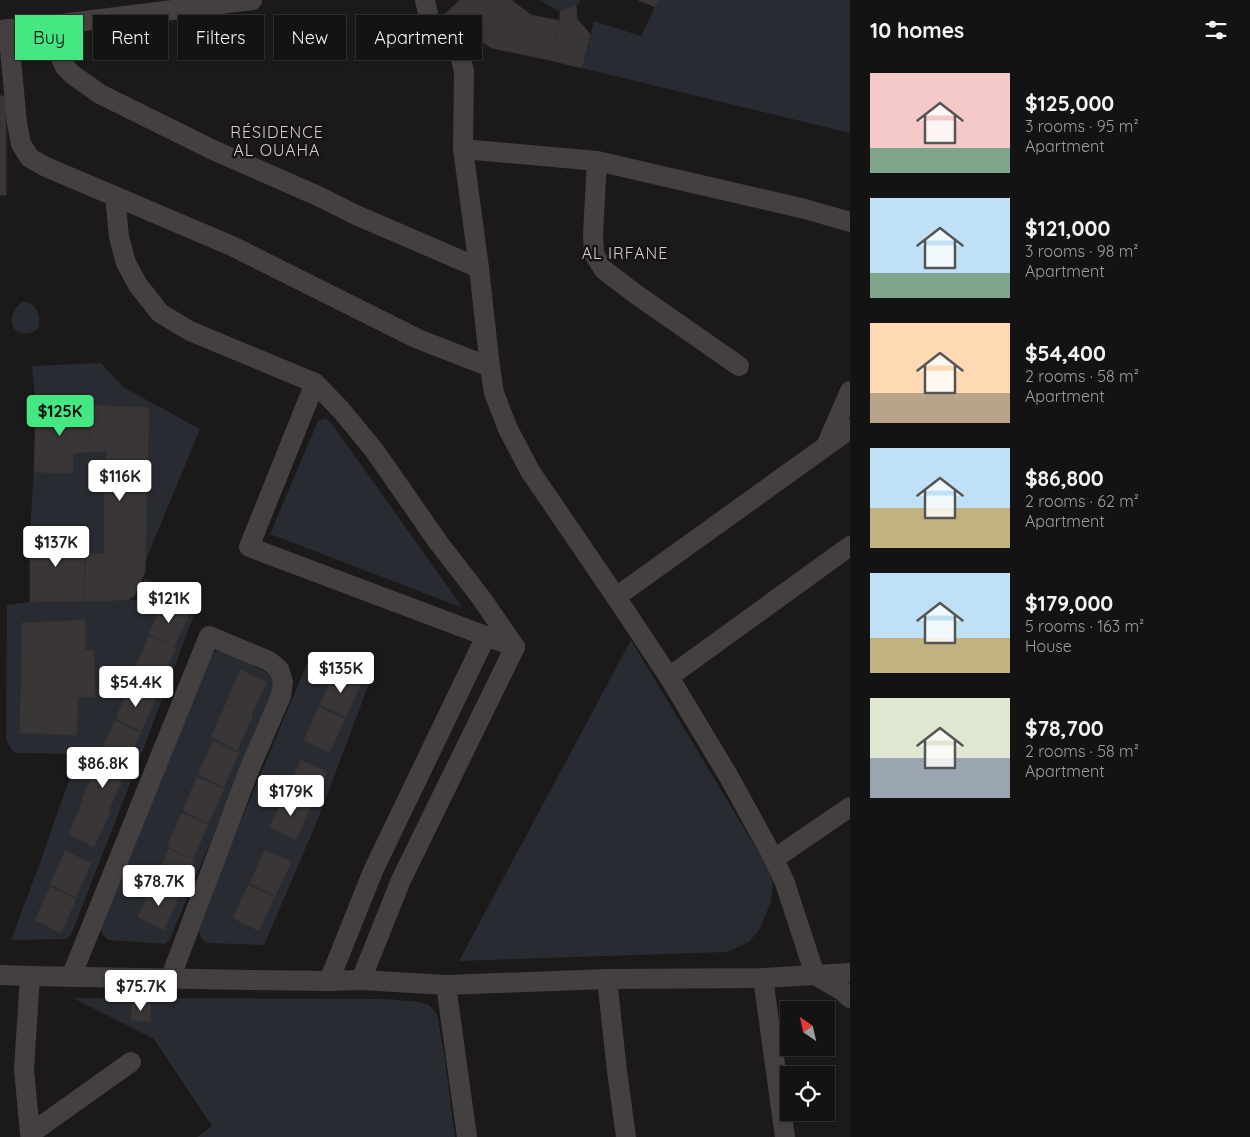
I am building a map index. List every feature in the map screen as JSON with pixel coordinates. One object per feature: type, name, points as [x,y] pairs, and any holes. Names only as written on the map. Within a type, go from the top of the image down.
[{"type":"street","points":[[83,21],[252,0]]},
{"type":"street","points":[[425,0],[430,23],[437,31],[450,39],[458,52],[464,71],[463,149],[490,367],[494,393],[504,420],[526,463],[669,677],[729,777],[785,883],[815,975],[841,990],[850,998]]},
{"type":"street","points":[[4,30],[21,144],[30,158],[46,167],[232,246],[418,340],[490,367]]},
{"type":"street","points":[[62,60],[65,67],[100,94],[213,150],[479,268]]},
{"type":"street","points":[[463,149],[597,161],[850,222]]},
{"type":"street","points":[[597,161],[593,233],[594,254],[604,270],[739,366]]},
{"type":"street","points":[[115,196],[119,237],[126,263],[138,285],[160,313],[190,331],[315,383],[341,410],[374,450],[438,542],[482,599],[515,647]]},
{"type":"street","points":[[315,383],[249,547],[515,647]]},
{"type":"street","points":[[826,446],[850,391]]},
{"type":"street","points":[[616,597],[850,429]]},
{"type":"street","points":[[669,677],[850,546]]},
{"type":"street","points":[[71,977],[209,636],[269,661],[279,669],[283,682],[281,696],[249,770],[170,979]]},
{"type":"street","points":[[328,981],[373,870],[486,636]]},
{"type":"street","points":[[361,980],[401,880],[515,647]]},
{"type":"street","points":[[774,860],[850,807]]},
{"type":"street","points":[[373,870],[401,880]]},
{"type":"street","points":[[0,975],[170,979],[361,980],[446,985],[607,978],[764,978],[850,973]]},
{"type":"street","points":[[28,1135],[24,1070],[30,976]]},
{"type":"street","points":[[607,978],[626,1137]]},
{"type":"street","points":[[764,978],[785,1137]]},
{"type":"street","points":[[446,985],[466,1137]]},
{"type":"street","points":[[28,1135],[131,1062]]},
{"type":"shaded area","points":[[540,0],[581,0],[576,6],[560,12]]},
{"type":"shaded area","points":[[658,0],[850,0],[850,133],[582,68],[594,21],[641,36]]},
{"type":"shaded area","points":[[23,301],[32,305],[39,315],[38,329],[30,333],[18,331],[12,322],[16,308]]},
{"type":"shaded area","points":[[101,363],[123,387],[200,429],[145,562],[149,408],[88,405],[36,407],[32,366]]},
{"type":"shaded area","points":[[326,418],[463,608],[270,534],[318,421]]},
{"type":"shaded area","points":[[107,451],[104,488],[104,554],[86,554],[85,551],[71,552],[71,529],[30,531],[34,472],[73,473],[73,453]]},
{"type":"shaded area","points":[[145,578],[199,602],[71,935],[66,939],[11,940],[78,754],[16,753],[11,749],[6,738],[7,605],[30,602],[136,600]]},
{"type":"shaded area","points":[[631,640],[766,865],[773,884],[771,902],[759,930],[749,942],[727,952],[459,961]]},
{"type":"shaded area","points":[[219,649],[270,674],[274,684],[272,695],[169,941],[165,944],[108,940],[102,934],[101,929],[210,656]]},
{"type":"shaded area","points":[[311,654],[372,676],[318,819],[264,945],[208,943],[202,939],[199,931],[230,847]]},
{"type":"shaded area","points":[[73,998],[384,999],[420,1002],[429,1005],[437,1014],[455,1137],[197,1137],[212,1126],[154,1039]]},
{"type":"building","points":[[460,0],[512,0],[515,3],[482,37],[482,15],[444,15]]},
{"type":"building","points":[[638,0],[658,0],[655,7]]},
{"type":"building","points":[[515,3],[531,15],[560,21],[549,60],[492,48],[482,42],[482,37]]},
{"type":"building","points":[[576,6],[577,19],[590,34],[582,68],[549,60],[560,21],[560,12]]},
{"type":"building","points":[[0,96],[6,96],[6,195],[0,195]]},
{"type":"building","points":[[88,405],[149,408],[145,572],[134,596],[128,600],[84,601],[86,554],[104,554],[104,488],[107,451],[90,452]]},
{"type":"building","points":[[88,405],[90,452],[73,453],[73,473],[34,472],[36,407]]},
{"type":"building","points":[[72,529],[71,552],[85,551],[84,601],[30,602],[30,531]]},
{"type":"building","points":[[164,601],[190,613],[174,647],[149,634]]},
{"type":"building","points":[[85,620],[85,650],[94,650],[95,697],[78,697],[76,735],[20,733],[22,623]]},
{"type":"building","points":[[149,636],[176,648],[160,682],[135,669]]},
{"type":"building","points":[[240,670],[267,682],[251,716],[226,703]]},
{"type":"building","points":[[335,671],[361,683],[346,717],[320,704]]},
{"type":"building","points":[[130,685],[157,697],[141,731],[116,718]]},
{"type":"building","points":[[226,704],[252,717],[237,750],[211,737]]},
{"type":"building","points":[[319,707],[345,719],[329,753],[304,740]]},
{"type":"building","points":[[115,721],[141,733],[125,767],[100,754]]},
{"type":"building","points":[[213,741],[239,753],[224,787],[198,774]]},
{"type":"building","points":[[301,760],[327,772],[311,806],[286,793]]},
{"type":"building","points":[[97,766],[123,778],[108,812],[82,799]]},
{"type":"building","points":[[197,777],[224,789],[208,823],[183,810]]},
{"type":"building","points":[[285,794],[311,806],[296,840],[270,827]]},
{"type":"building","points":[[83,801],[110,813],[94,847],[69,834]]},
{"type":"building","points":[[182,813],[208,825],[193,859],[167,846]]},
{"type":"building","points":[[169,849],[195,861],[180,895],[155,882]]},
{"type":"building","points":[[265,850],[291,862],[275,896],[250,883]]},
{"type":"building","points":[[65,851],[91,863],[76,897],[50,884]]},
{"type":"building","points":[[153,884],[179,896],[164,930],[138,917]]},
{"type":"building","points":[[248,885],[274,897],[259,931],[233,918]]},
{"type":"building","points":[[50,887],[76,899],[61,933],[35,920]]},
{"type":"building","points":[[132,1002],[151,1004],[150,1022],[131,1020]]},
{"type":"district","name":"RÉSIDENCE AL OUAHA","points":[[277,141]]},
{"type":"district","name":"AL IRFANE","points":[[625,253]]}]
